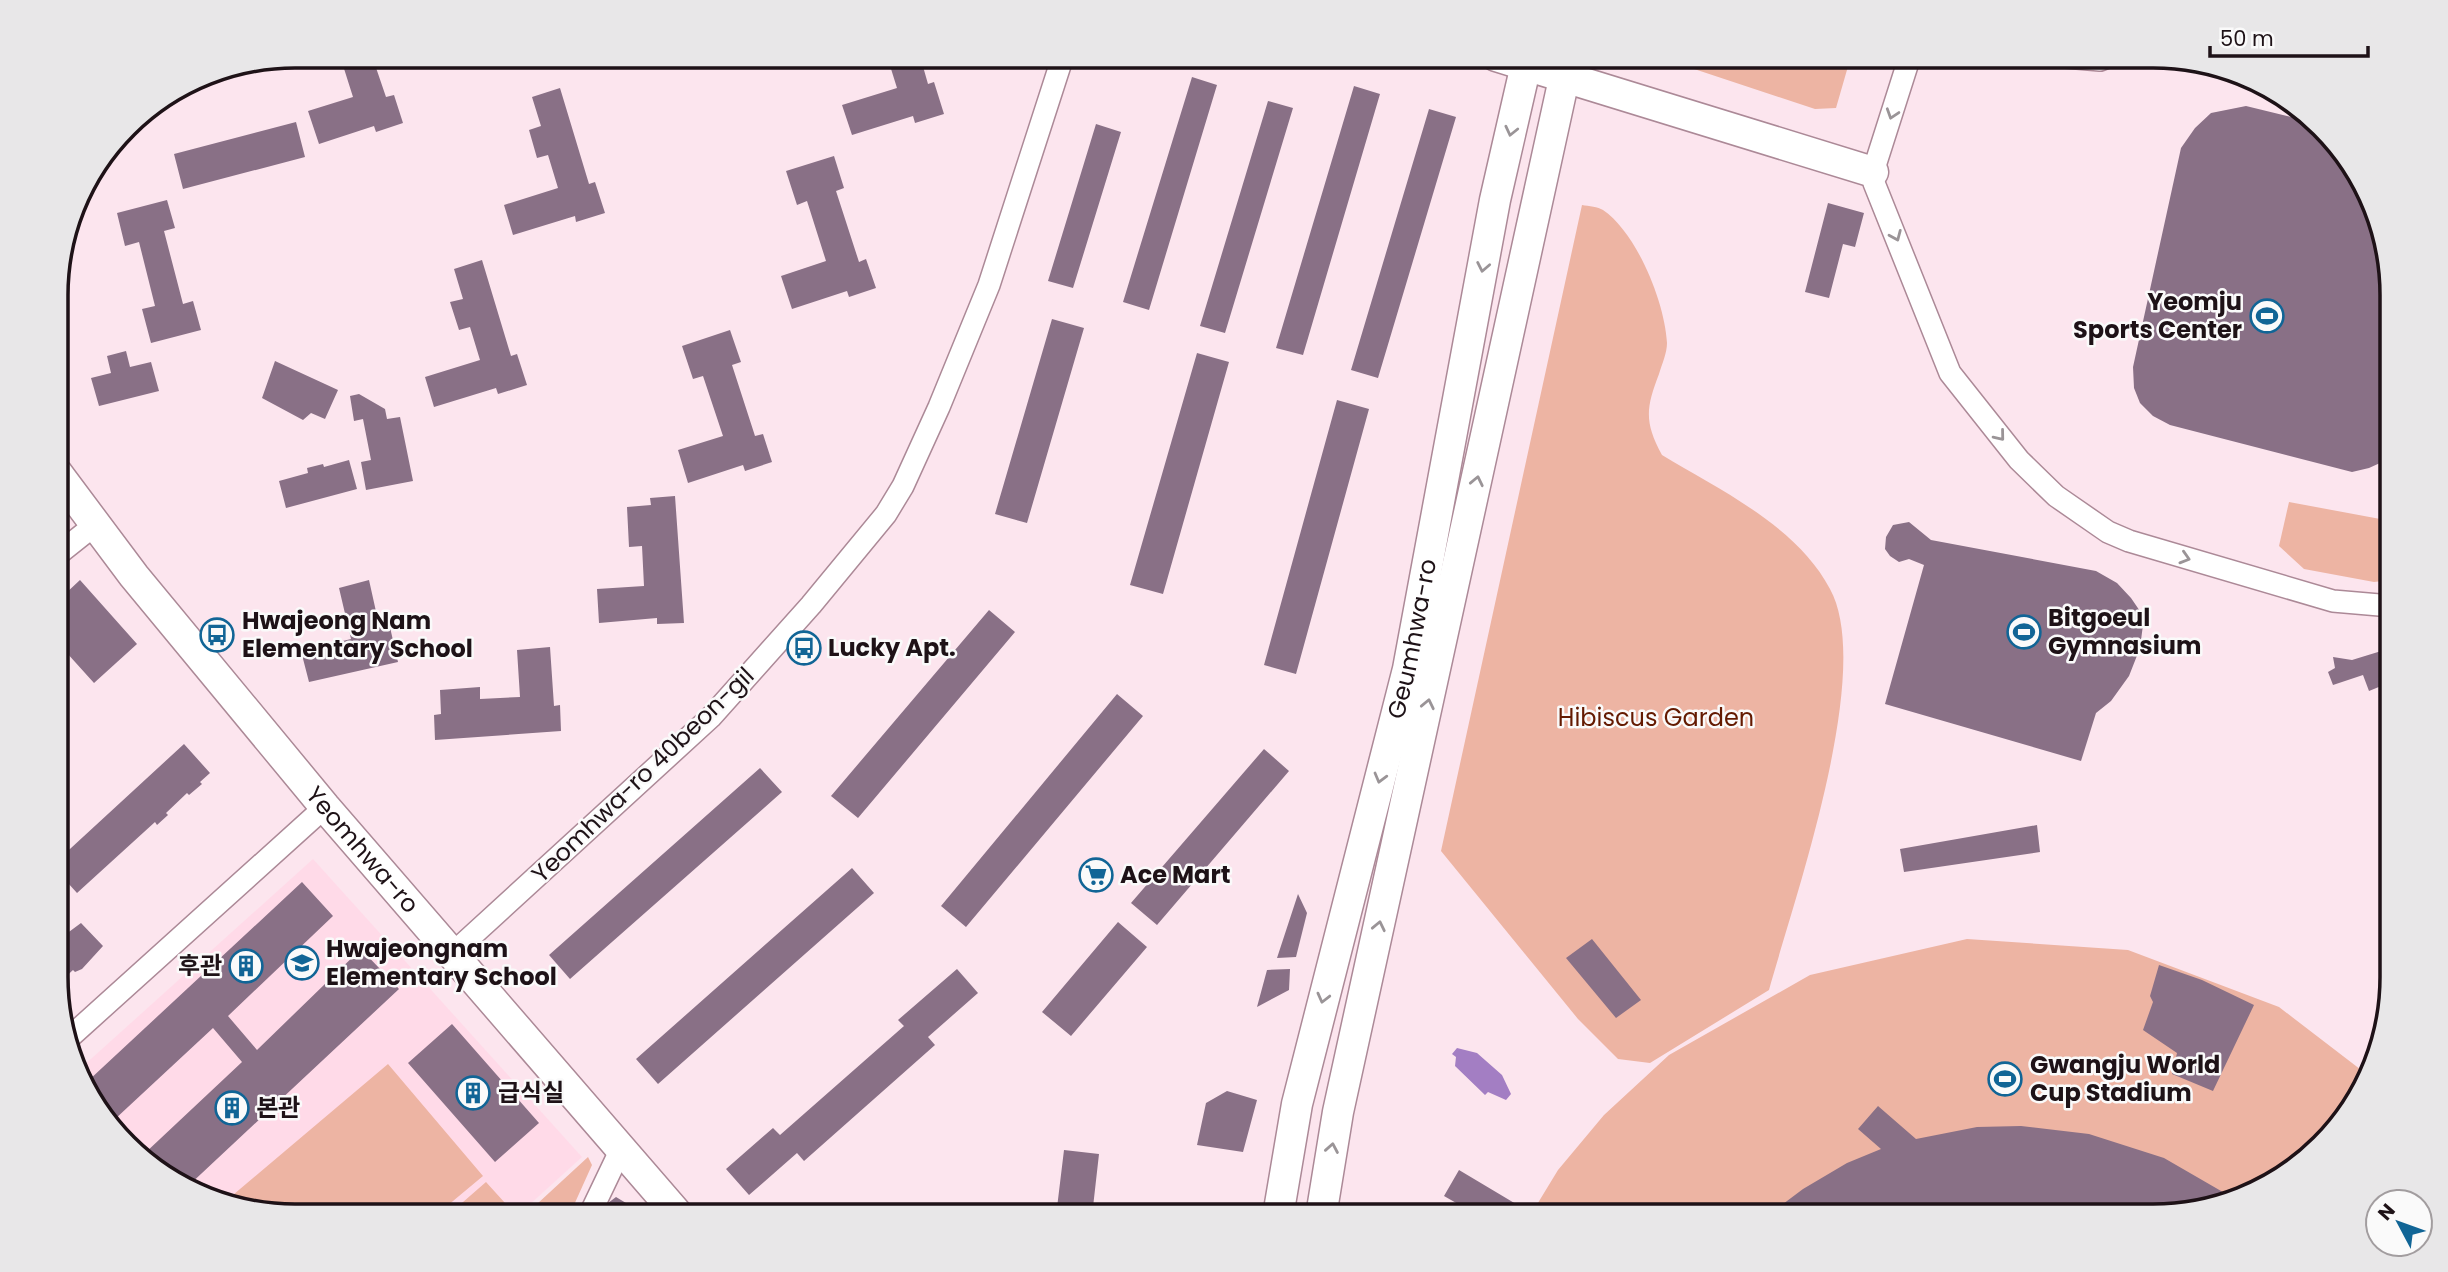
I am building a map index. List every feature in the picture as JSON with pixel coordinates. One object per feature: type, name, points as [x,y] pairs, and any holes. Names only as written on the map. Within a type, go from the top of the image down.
[{"type":"main road","name":"Geumhwa-ro","points":[[1280,1203],[1300,1091],[1408,669],[1495,200],[1525,68]]},
{"type":"main road","name":"Geumhwa-ro","points":[[1323,1203],[1338,1112],[1567,68]]},
{"type":"main road","points":[[1573,68],[1873,172]]},
{"type":"main road","name":"Yeomhwa-ro","points":[[69,488],[134,576],[325,807],[668,1204]]},
{"type":"street","name":"Yeomhwa-ro 40beon-gil","points":[[452,954],[711,717],[811,605],[886,514],[903,486],[939,407],[989,285],[1059,68]]},
{"type":"street","points":[[1906,68],[1873,172],[1874,183],[1950,373],[2019,460],[2056,496],[2108,532],[2129,541],[2333,601],[2360,606],[2380,606]]},
{"type":"street","points":[[69,546],[96,524]]},
{"type":"street","points":[[75,1032],[325,807]]},
{"type":"street","points":[[595,1204],[621,1149]]},
{"type":"shaded area","name":"Hwajeongnam Elementary School","points":[[313,859],[582,1157],[530,1204],[266,1202],[222,1192],[195,1180],[157,1157],[115,1115],[86,1064]]},
{"type":"shaded area","points":[[1457,1048],[1477,1053],[1502,1075],[1511,1094],[1506,1100],[1488,1092],[1485,1095],[1455,1066],[1456,1057],[1452,1054]]},
{"type":"green space","points":[[1691,68],[1848,68],[1836,108],[1815,109]]},
{"type":"green space","name":"Hibiscus Garden","points":[[1582,205],[1601,209],[1615,221],[1638,252],[1655,289],[1667,343],[1651,396],[1649,415],[1652,433],[1662,455],[1732,496],[1778,528],[1798,546],[1830,589],[1841,626],[1843,673],[1837,728],[1826,786],[1769,990],[1650,1063],[1618,1059],[1578,1019],[1441,851]]},
{"type":"green space","points":[[2289,502],[2380,519],[2380,581],[2304,569],[2279,546]]},
{"type":"green space","name":"Gwangju World Cup Stadium","points":[[1967,939],[2128,950],[2279,1007],[2360,1069],[2341,1103],[2302,1147],[2253,1180],[2226,1192],[2197,1199],[2168,1203],[1538,1203],[1558,1170],[1604,1115],[1669,1055],[1810,975]]},
{"type":"green space","points":[[388,1064],[483,1176],[449,1204],[295,1204],[266,1202],[233,1195]]},
{"type":"green space","points":[[588,1157],[592,1165],[574,1204],[537,1204]]},
{"type":"green space","points":[[486,1182],[505,1203],[504,1204],[461,1204]]},
{"type":"building","points":[[344,68],[376,68],[386,97],[394,95],[403,123],[376,132],[374,126],[319,144],[308,111],[353,97]]},
{"type":"building","points":[[891,68],[923,68],[928,84],[934,82],[944,114],[915,123],[913,116],[852,135],[842,105],[897,88]]},
{"type":"building","points":[[1192,77],[1217,85],[1149,310],[1123,302]]},
{"type":"building","points":[[1354,86],[1380,94],[1303,355],[1276,348]]},
{"type":"building","points":[[560,88],[589,184],[595,182],[605,213],[576,222],[575,216],[513,235],[504,205],[558,188],[548,155],[537,158],[529,130],[541,126],[532,97]]},
{"type":"building","points":[[1268,101],[1293,108],[1225,333],[1200,326]]},
{"type":"building","name":"Yeomju Sports Center","points":[[2246,106],[2292,117],[2333,157],[2362,208],[2378,266],[2380,463],[2352,472],[2170,425],[2153,416],[2140,403],[2134,388],[2133,367],[2181,148],[2195,128],[2211,113]]},
{"type":"building","points":[[1429,109],[1456,117],[1378,378],[1351,370]]},
{"type":"building","points":[[296,122],[305,157],[183,189],[174,154]]},
{"type":"building","points":[[1096,124],[1121,132],[1073,288],[1048,281]]},
{"type":"building","points":[[834,156],[844,188],[836,191],[859,262],[866,259],[876,288],[849,297],[847,291],[792,309],[781,276],[826,261],[807,201],[797,205],[786,171]]},
{"type":"building","points":[[167,200],[175,228],[164,231],[183,304],[193,301],[201,330],[151,343],[142,309],[155,306],[139,242],[125,246],[117,213]]},
{"type":"building","points":[[1828,203],[1864,213],[1855,247],[1843,244],[1829,298],[1805,292]]},
{"type":"building","points":[[482,260],[511,356],[517,354],[527,385],[498,394],[496,388],[434,407],[425,377],[480,360],[470,327],[459,330],[450,302],[463,299],[454,269]]},
{"type":"building","points":[[1052,319],[1084,328],[1027,523],[995,514]]},
{"type":"building","points":[[730,330],[741,362],[732,365],[755,436],[763,434],[772,462],[745,471],[743,465],[688,483],[678,450],[723,436],[703,376],[693,379],[682,346]]},
{"type":"building","points":[[126,351],[130,367],[151,362],[159,391],[99,406],[91,378],[111,373],[107,356]]},
{"type":"building","points":[[1197,353],[1229,362],[1163,594],[1130,585]]},
{"type":"building","points":[[275,361],[338,390],[325,419],[311,413],[303,420],[262,398]]},
{"type":"building","points":[[359,394],[385,409],[387,419],[400,417],[413,481],[366,490],[361,462],[371,460],[363,419],[354,421],[350,396]]},
{"type":"building","points":[[1337,400],[1369,409],[1296,674],[1264,665]]},
{"type":"building","points":[[349,460],[357,489],[286,508],[279,481],[308,473],[307,468],[323,464],[324,467]]},
{"type":"building","points":[[675,496],[684,623],[657,624],[657,618],[599,623],[597,589],[644,586],[642,546],[629,547],[627,507],[651,505],[650,498]]},
{"type":"building","name":"Bitgoeul Gymnasium","points":[[1909,522],[1931,540],[2096,571],[2117,583],[2131,598],[2144,617],[2140,648],[2129,676],[2111,701],[2096,713],[2081,761],[1885,704],[1924,565],[1909,559],[1899,562],[1890,556],[1885,549],[1886,537],[1893,525]]},
{"type":"building","points":[[80,580],[137,644],[94,683],[68,655],[69,591]]},
{"type":"building","points":[[369,580],[379,625],[389,623],[398,662],[309,682],[301,651],[351,639],[339,588]]},
{"type":"building","points":[[989,610],[1015,632],[858,818],[831,796]]},
{"type":"building","points":[[550,647],[554,706],[560,705],[561,731],[435,740],[434,715],[441,714],[440,690],[480,687],[480,699],[520,697],[517,650]]},
{"type":"building","points":[[2380,651],[2380,686],[2369,691],[2363,675],[2333,685],[2328,672],[2335,668],[2333,657],[2352,660]]},
{"type":"building","points":[[1117,694],[1143,716],[966,927],[941,906]]},
{"type":"building","points":[[184,744],[210,773],[200,782],[202,784],[189,795],[187,793],[166,813],[168,815],[157,825],[155,822],[77,893],[68,883],[68,851]]},
{"type":"building","points":[[1264,749],[1289,771],[1157,925],[1131,903]]},
{"type":"building","points":[[760,768],[782,792],[570,979],[549,955]]},
{"type":"building","points":[[2037,825],[2040,852],[1904,872],[1900,849]]},
{"type":"building","points":[[852,868],[874,893],[658,1084],[636,1059]]},
{"type":"building","points":[[302,882],[333,916],[228,1016],[257,1050],[361,949],[399,989],[195,1180],[149,1150],[242,1062],[213,1028],[117,1117],[92,1077]]},
{"type":"building","points":[[1298,894],[1307,913],[1296,957],[1277,958]]},
{"type":"building","points":[[1118,922],[1147,947],[1071,1036],[1042,1012]]},
{"type":"building","points":[[81,923],[103,946],[82,969],[75,972],[73,970],[68,975],[68,933]]},
{"type":"building","points":[[1592,939],[1641,1000],[1616,1018],[1566,958]]},
{"type":"building","points":[[2159,965],[2202,980],[2254,1005],[2213,1091],[2172,1074],[2177,1053],[2143,1030],[2153,1002],[2150,996]]},
{"type":"building","points":[[957,969],[978,993],[928,1037],[935,1045],[804,1161],[797,1153],[749,1195],[726,1169],[773,1128],[780,1135],[904,1026],[898,1020]]},
{"type":"building","points":[[1290,969],[1289,990],[1257,1007],[1267,970]]},
{"type":"building","name":"급식실","points":[[452,1024],[539,1123],[495,1162],[408,1063]]},
{"type":"building","points":[[1227,1091],[1257,1100],[1243,1152],[1197,1145],[1206,1103]]},
{"type":"building","name":"Gwangju World Cup Stadium","points":[[1878,1106],[1916,1139],[1977,1127],[2021,1126],[2089,1134],[2164,1158],[2224,1193],[2168,1203],[1784,1203],[1847,1163],[1881,1149],[1858,1129]]},
{"type":"building","points":[[1064,1150],[1099,1154],[1093,1204],[1058,1204]]},
{"type":"building","points":[[1459,1170],[1515,1203],[1457,1203],[1444,1196]]},
{"type":"building","points":[[616,1197],[626,1204],[608,1204]]},
{"type":"place","name":"Yeomju Sports Center","points":[[2267,316]]},
{"type":"place","name":"Bitgoeul Gymnasium","points":[[2024,632]]},
{"type":"place","name":"Hwajeong Nam Elementary School","points":[[217,635]]},
{"type":"place","name":"Lucky Apt.","points":[[804,648]]},
{"type":"place","name":"Ace Mart","points":[[1096,875]]},
{"type":"place","name":"Hwajeongnam Elementary School","points":[[302,963]]},
{"type":"place","name":"후관","points":[[246,966]]},
{"type":"place","name":"Gwangju World Cup Stadium","points":[[2005,1079]]},
{"type":"place","name":"급식실","points":[[473,1093]]},
{"type":"place","name":"본관","points":[[232,1108]]}]
